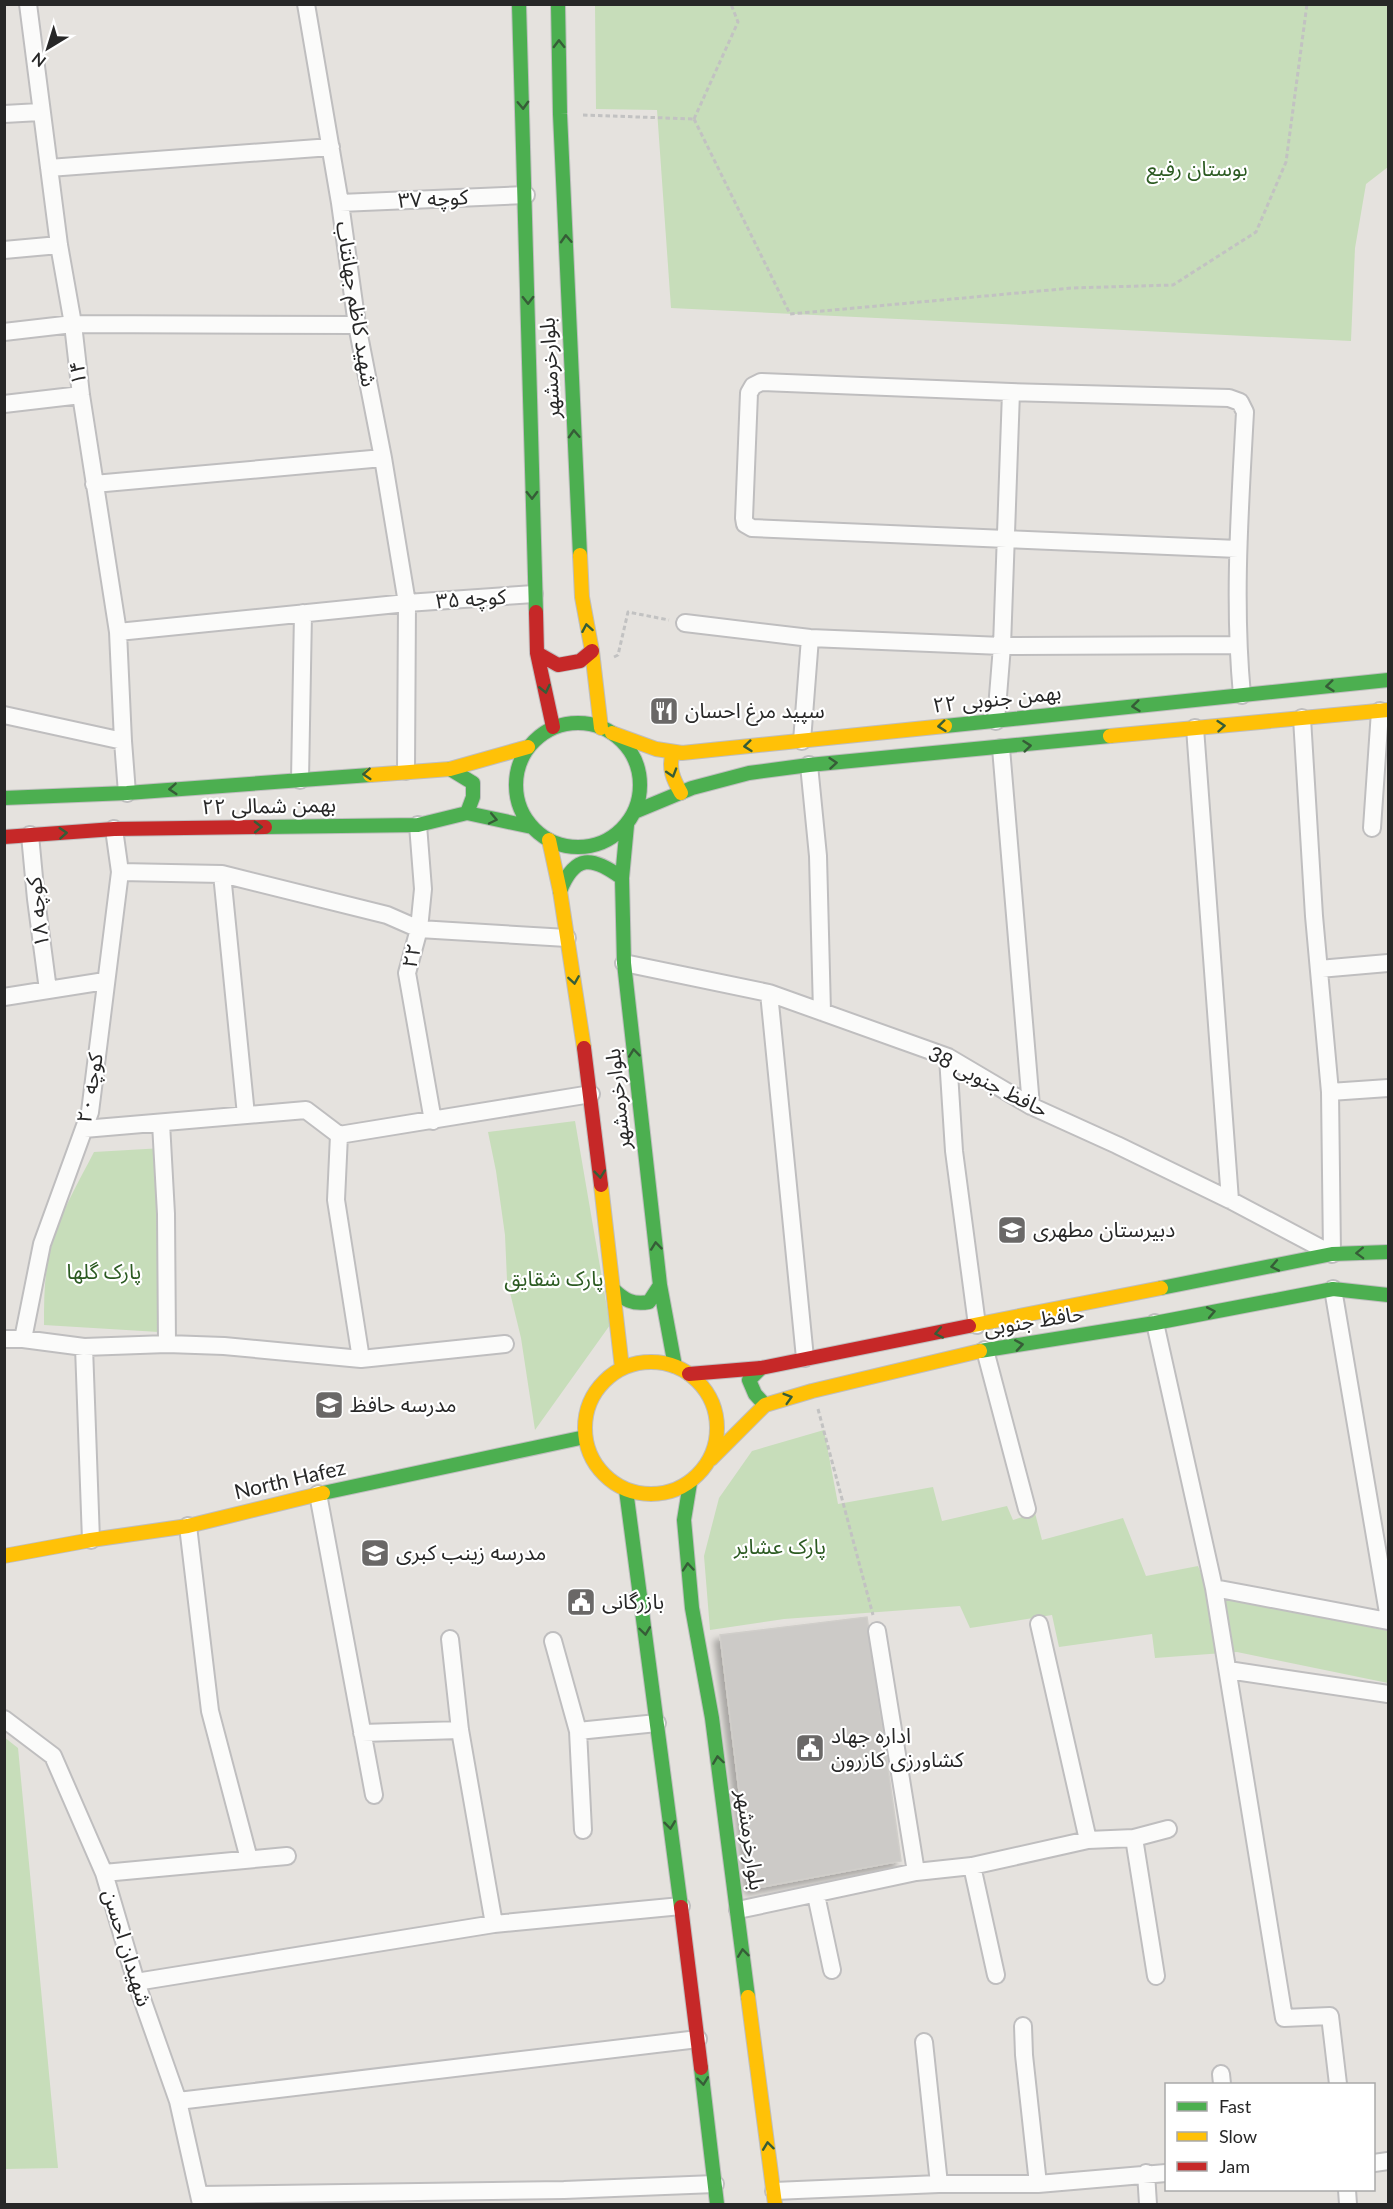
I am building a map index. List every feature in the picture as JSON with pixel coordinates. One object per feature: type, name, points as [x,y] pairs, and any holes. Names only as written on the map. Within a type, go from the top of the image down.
[{"type":"main road","name":"بلوارخرمشهر","points":[[519,4],[526,195],[534,594],[537,653],[553,727]]},
{"type":"main road","name":"بلوارخرمشهر","points":[[558,4],[560,114],[582,597],[607,730]]},
{"type":"main road","points":[[537,653],[558,665],[593,658]]},
{"type":"main road","name":"۲۲ بهمن جنوبی","points":[[607,730],[656,749],[681,753],[1389,680]]},
{"type":"main road","points":[[634,812],[681,793],[749,773],[809,765],[1384,711]]},
{"type":"main road","points":[[569,723],[586,723],[607,730],[629,749],[639,771],[639,798],[634,812],[627,825],[615,836],[600,844],[585,848],[568,847],[549,840],[532,827],[519,808],[515,793],[515,776],[520,761],[528,747],[553,727],[569,723]]},
{"type":"main road","name":"۲۲ بهمن شمالی","points":[[4,798],[127,793],[450,769],[528,747]]},
{"type":"main road","points":[[673,752],[669,763],[670,772],[681,793]]},
{"type":"main road","points":[[450,769],[473,783],[473,797],[467,813]]},
{"type":"main road","name":"۲۲ بهمن شمالی","points":[[4,837],[114,829],[418,825],[467,813],[532,827]]},
{"type":"main road","name":"بلوارخرمشهر","points":[[627,825],[622,878],[624,963],[660,1286],[675,1366]]},
{"type":"main road","name":"بلوارخرمشهر","points":[[549,840],[560,891],[591,1094],[622,1368]]},
{"type":"main road","points":[[560,891],[571,869],[586,862],[606,866],[622,878]]},
{"type":"main road","name":"حافظ جنوبی","points":[[689,1374],[761,1368],[1332,1254],[1389,1252]]},
{"type":"main road","points":[[613,1289],[623,1300],[636,1305],[649,1302],[660,1286]]},
{"type":"main road","name":"حافظ جنوبی","points":[[711,1459],[765,1405],[812,1390],[985,1350],[1155,1323],[1333,1289],[1389,1295]]},
{"type":"main road","points":[[648,1362],[675,1366],[701,1384],[710,1397],[717,1428],[716,1444],[711,1459],[690,1483],[675,1491],[659,1495],[642,1495],[626,1490],[610,1481],[597,1467],[588,1450],[585,1437],[587,1410],[592,1397],[600,1385],[622,1368],[648,1362]]},
{"type":"main road","points":[[761,1368],[749,1380],[755,1394],[765,1405]]},
{"type":"main road","name":"North Hafez","points":[[4,1556],[188,1526],[318,1494],[585,1437]]},
{"type":"main road","name":"بلوارخرمشهر","points":[[690,1483],[679,1518],[692,1608],[712,1718],[775,2198]]},
{"type":"main road","points":[[626,1490],[698,2039],[717,2205]]},
{"type":"main road","points":[[631,1530],[641,1515]]},
{"type":"street","name":"۱۴","points":[[28,4],[40,112],[59,245],[73,324],[94,484],[118,632],[127,793]]},
{"type":"street","name":"شهید کاظم جهانتاب","points":[[306,4],[340,203],[357,326],[383,458],[407,603],[406,771]]},
{"type":"street","points":[[4,114],[40,112]]},
{"type":"street","points":[[49,168],[331,147]]},
{"type":"street","name":"کوچه ۳۷","points":[[340,203],[526,195]]},
{"type":"street","points":[[4,250],[59,245]]},
{"type":"street","points":[[4,332],[73,324],[357,326]]},
{"type":"street","points":[[1238,549],[752,528],[746,524],[744,518],[749,393],[753,386],[761,382],[1229,398],[1240,402],[1245,412],[1238,549],[1238,645],[1242,695]]},
{"type":"street","points":[[996,721],[1002,646],[1011,392]]},
{"type":"street","points":[[4,404],[81,395]]},
{"type":"street","points":[[94,484],[383,458]]},
{"type":"street","name":"کوچه ۳۵","points":[[118,632],[407,603],[534,594]]},
{"type":"street","points":[[300,780],[303,614]]},
{"type":"street","points":[[685,623],[810,638],[1002,646],[1238,645]]},
{"type":"street","points":[[802,741],[810,638]]},
{"type":"street","points":[[1372,828],[1384,711]]},
{"type":"street","points":[[4,715],[123,741]]},
{"type":"street","points":[[1302,718],[1330,1092],[1332,1254]]},
{"type":"street","points":[[1195,728],[1230,1200]]},
{"type":"street","points":[[1001,748],[1031,1106]]},
{"type":"street","points":[[809,765],[818,856],[822,1012]]},
{"type":"street","name":"۲۲","points":[[418,825],[423,889],[419,929],[407,973],[433,1121]]},
{"type":"street","name":"کوچه ۲۰","points":[[23,1339],[42,1244],[90,1112],[120,872],[114,829]]},
{"type":"street","name":"کوچه ۱۸","points":[[30,835],[48,990]]},
{"type":"street","points":[[120,872],[222,874],[387,915],[419,929],[567,938]]},
{"type":"street","points":[[222,874],[246,1115]]},
{"type":"street","name":"حافظ جنوبی 38","points":[[624,963],[769,993],[948,1057],[1031,1106],[1230,1200],[1332,1254]]},
{"type":"street","points":[[1319,969],[1389,963]]},
{"type":"street","points":[[4,997],[105,981]]},
{"type":"street","points":[[769,993],[805,1358]]},
{"type":"street","points":[[948,1057],[954,1151],[976,1325]]},
{"type":"street","points":[[1330,1092],[1389,1088]]},
{"type":"street","points":[[84,1129],[306,1110],[339,1135],[591,1094]]},
{"type":"street","points":[[161,1123],[166,1214],[167,1344]]},
{"type":"street","points":[[339,1135],[336,1200],[361,1359]]},
{"type":"street","points":[[1333,1289],[1389,1613]]},
{"type":"street","points":[[1155,1323],[1214,1588],[1284,2018],[1330,2016],[1338,2083]]},
{"type":"street","points":[[4,1339],[23,1339],[84,1347],[167,1344],[224,1347],[361,1359],[505,1344]]},
{"type":"street","points":[[84,1347],[92,1540]]},
{"type":"street","points":[[985,1350],[1027,1509]]},
{"type":"street","points":[[318,1494],[374,1795]]},
{"type":"street","points":[[188,1526],[210,1711],[249,1859]]},
{"type":"street","points":[[1214,1588],[1389,1621]]},
{"type":"street","points":[[1039,1624],[1088,1840]]},
{"type":"street","points":[[877,1631],[916,1872]]},
{"type":"street","points":[[450,1639],[460,1730],[494,1924]]},
{"type":"street","points":[[552,1641],[578,1731],[583,1830]]},
{"type":"street","points":[[1228,1670],[1389,1694]]},
{"type":"street","name":"شهیدان احسن","points":[[4,1719],[52,1756],[104,1873],[136,1982],[178,2101],[200,2200]]},
{"type":"street","points":[[578,1731],[657,1723]]},
{"type":"street","points":[[362,1733],[460,1730]]},
{"type":"street","points":[[738,1910],[916,1872],[972,1866],[1088,1840],[1134,1839],[1168,1829]]},
{"type":"street","points":[[1134,1839],[1156,1976]]},
{"type":"street","points":[[104,1873],[287,1856]]},
{"type":"street","points":[[972,1866],[996,1975]]},
{"type":"street","points":[[816,1895],[832,1970]]},
{"type":"street","points":[[136,1982],[494,1924],[681,1906]]},
{"type":"street","points":[[1023,2026],[1038,2184]]},
{"type":"street","points":[[178,2101],[698,2039]]},
{"type":"street","points":[[924,2042],[939,2184]]},
{"type":"street","points":[[1146,2173],[1148,2205]]},
{"type":"street","points":[[775,2198],[939,2184],[1038,2184],[1165,2173]]},
{"type":"street","points":[[200,2200],[715,2184]]},
{"type":"path","points":[[694,119],[738,22],[731,4]]},
{"type":"path","points":[[694,119],[790,314],[1072,288],[1173,285],[1256,232],[1286,162],[1307,4]]},
{"type":"path","points":[[560,114],[694,119]]},
{"type":"path","points":[[593,658],[618,655],[628,612],[685,623]]},
{"type":"path","points":[[812,1390],[877,1631]]},
{"type":"green space","name":"بوستان رفیع","points":[[595,5],[1388,5],[1388,167],[1366,184],[1355,248],[1351,341],[671,308],[657,110],[596,109]]},
{"type":"green space","name":"پارک شقایق","points":[[575,1121],[610,1325],[535,1430],[521,1338],[507,1280],[505,1235],[488,1132]]},
{"type":"green space","name":"پارک گلها","points":[[163,1148],[159,1332],[44,1325],[45,1283],[50,1251],[66,1207],[94,1152]]},
{"type":"green space","name":"پارک عشایر","points":[[824,1430],[838,1504],[933,1487],[942,1521],[1007,1506],[1013,1520],[1035,1513],[1042,1540],[1123,1518],[1146,1576],[1198,1566],[1209,1593],[1388,1631],[1388,1683],[1237,1652],[1155,1658],[1152,1634],[1059,1647],[1052,1615],[970,1628],[960,1606],[784,1619],[710,1630],[704,1556],[719,1498],[752,1451]]},
{"type":"green space","points":[[4,1737],[18,1748],[58,2168],[5,2169]]},
{"type":"building","name":"اداره جهاد کشاورزی کازرون","points":[[867,1617],[901,1861],[751,1889],[720,1635]]},
{"type":"traffic: fast","points":[[519,4],[536,612]]},
{"type":"traffic: fast","points":[[558,4],[560,114],[580,555]]},
{"type":"traffic: fast","points":[[945,726],[1388,680]]},
{"type":"traffic: fast","points":[[578,723],[602,727],[622,741],[636,761],[640,785],[636,809],[622,829],[602,843],[578,847],[554,843],[534,829],[520,809],[516,785],[520,761],[534,741],[554,727],[578,723]]},
{"type":"traffic: fast","points":[[634,812],[692,788],[749,773],[809,765],[1110,736]]},
{"type":"traffic: fast","points":[[450,769],[473,783],[473,797],[467,813]]},
{"type":"traffic: fast","points":[[4,798],[127,793],[370,775]]},
{"type":"traffic: fast","points":[[265,827],[418,825],[467,813],[532,827]]},
{"type":"traffic: fast","points":[[627,825],[622,878],[624,963],[660,1285],[675,1366]]},
{"type":"traffic: fast","points":[[560,891],[572,870],[585,862],[602,866],[622,878]]},
{"type":"traffic: fast","points":[[1161,1288],[1332,1254],[1388,1252]]},
{"type":"traffic: fast","points":[[613,1289],[629,1301],[643,1303],[649,1302],[660,1285]]},
{"type":"traffic: fast","points":[[980,1351],[1155,1323],[1333,1289],[1388,1295]]},
{"type":"traffic: fast","points":[[761,1368],[749,1380],[755,1394],[765,1405]]},
{"type":"traffic: fast","points":[[323,1493],[585,1437]]},
{"type":"traffic: fast","points":[[690,1483],[684,1520],[692,1608],[712,1718],[748,1997]]},
{"type":"traffic: fast","points":[[626,1490],[681,1907]]},
{"type":"traffic: fast","points":[[701,2068],[717,2204]]},
{"type":"traffic: slow","points":[[580,555],[582,597],[592,651],[601,728]]},
{"type":"traffic: slow","points":[[1110,736],[1388,710]]},
{"type":"traffic: slow","points":[[612,733],[656,749],[682,753],[945,726]]},
{"type":"traffic: slow","points":[[370,775],[450,769],[528,747]]},
{"type":"traffic: slow","points":[[673,752],[672,773],[681,793]]},
{"type":"traffic: slow","points":[[549,840],[560,891],[584,1048]]},
{"type":"traffic: slow","points":[[601,1185],[622,1368]]},
{"type":"traffic: slow","points":[[969,1326],[1161,1288]]},
{"type":"traffic: slow","points":[[711,1459],[765,1405],[812,1391],[980,1351]]},
{"type":"traffic: slow","points":[[651,1362],[676,1367],[698,1381],[712,1403],[717,1428],[712,1453],[698,1475],[676,1489],[651,1494],[626,1489],[604,1475],[590,1453],[585,1428],[590,1403],[604,1381],[626,1367],[651,1362]]},
{"type":"traffic: slow","points":[[4,1556],[188,1526],[323,1493]]},
{"type":"traffic: slow","points":[[748,1997],[775,2204]]},
{"type":"traffic: jam","points":[[536,612],[537,653],[553,727]]},
{"type":"traffic: jam","points":[[537,653],[558,665],[580,661],[592,651]]},
{"type":"traffic: jam","points":[[4,837],[114,829],[265,827]]},
{"type":"traffic: jam","points":[[584,1048],[601,1185]]},
{"type":"traffic: jam","points":[[689,1374],[761,1368],[969,1326]]},
{"type":"traffic: jam","points":[[681,1907],[701,2068]]},
{"type":"place","name":"سپید مرغ احسان","points":[[664,711]]},
{"type":"place","name":"دبیرستان مطهری","points":[[1012,1230]]},
{"type":"place","name":"مدرسه حافظ","points":[[329,1405]]},
{"type":"place","name":"مدرسه زینب کبری","points":[[375,1553]]},
{"type":"place","name":"بازرگانی","points":[[581,1602]]},
{"type":"place","name":"اداره جهاد کشاورزی کازرون","points":[[810,1748]]}]
